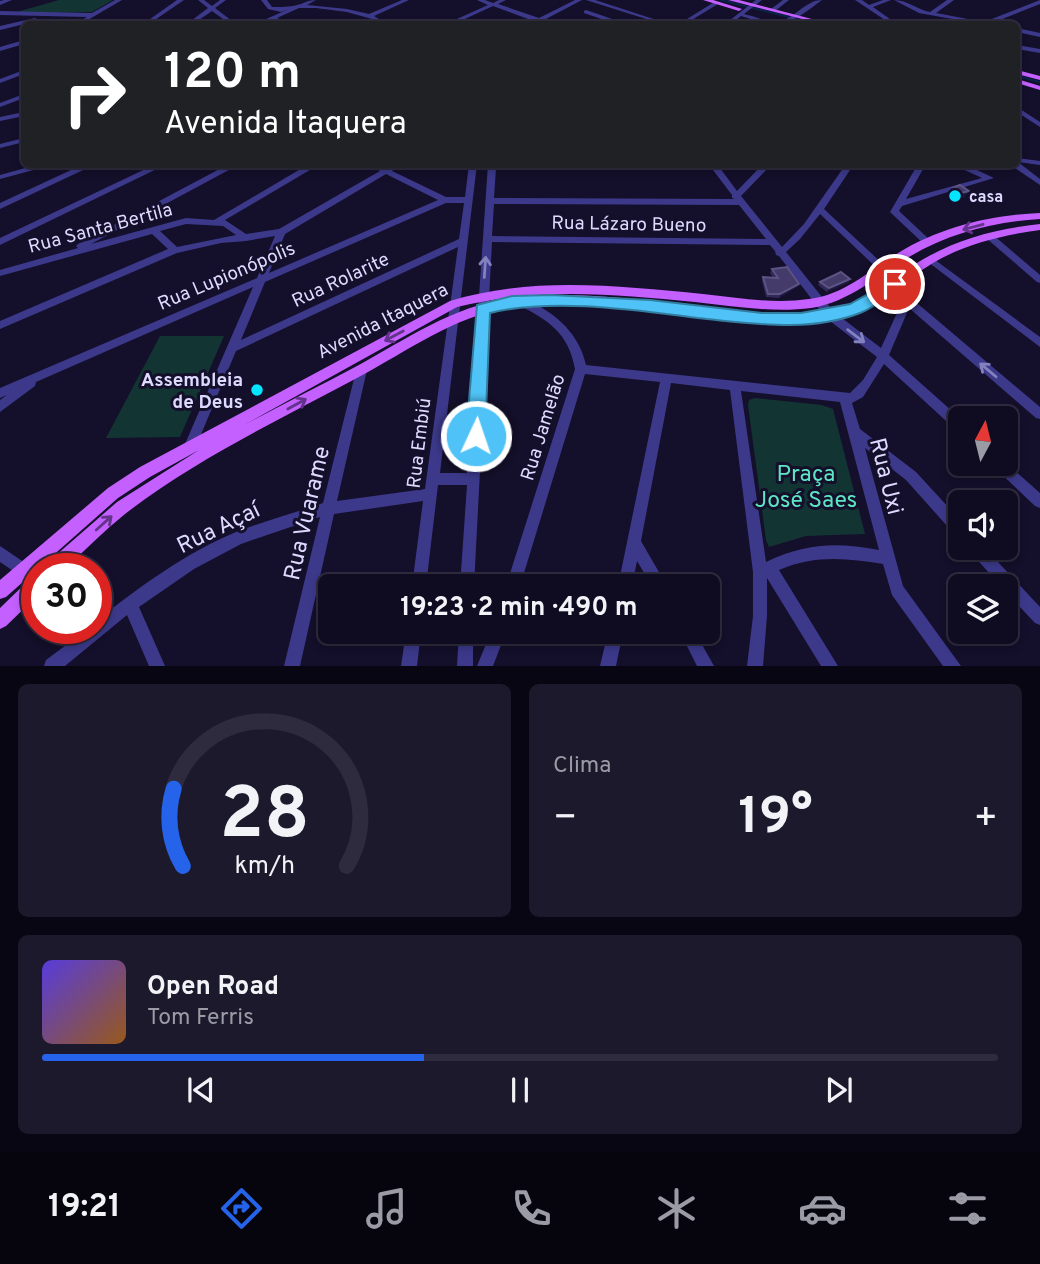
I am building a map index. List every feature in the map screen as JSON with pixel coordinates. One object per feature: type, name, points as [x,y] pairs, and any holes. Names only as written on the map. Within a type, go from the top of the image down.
[{"type":"main road","points":[[706,0],[806,21]]},
{"type":"main road","points":[[729,3],[747,9],[773,10],[795,21]]},
{"type":"main road","points":[[1020,73],[1040,78]]},
{"type":"main road","points":[[1020,82],[1040,88]]},
{"type":"main road","name":"Avenida Itaquera","points":[[71,553],[120,509],[147,490],[361,370],[483,295],[516,289],[552,288],[767,304],[818,302],[847,292],[929,243],[972,226],[1040,216]]},
{"type":"main road","name":"Avenida Itaquera","points":[[56,553],[113,493],[191,444],[453,312],[522,302],[612,303],[762,319],[830,316],[867,304],[931,260],[989,236],[1040,227]]},
{"type":"main road","name":"Avenida Itaquera","points":[[0,591],[21,582]]},
{"type":"main road","name":"Avenida Itaquera","points":[[0,620],[21,592]]},
{"type":"street","points":[[0,3],[9,0]]},
{"type":"street","points":[[83,21],[119,0]]},
{"type":"street","points":[[150,21],[181,0]]},
{"type":"street","points":[[201,0],[229,21]]},
{"type":"street","points":[[194,21],[223,0]]},
{"type":"street","points":[[264,0],[270,8],[277,9],[359,13]]},
{"type":"street","points":[[266,21],[313,0]]},
{"type":"street","points":[[361,21],[406,0]]},
{"type":"street","points":[[480,0],[539,21],[579,0]]},
{"type":"street","points":[[456,21],[503,0]]},
{"type":"street","points":[[589,0],[656,21]]},
{"type":"street","points":[[732,21],[759,0]]},
{"type":"street","points":[[773,10],[786,0]]},
{"type":"street","points":[[785,21],[819,0]]},
{"type":"street","points":[[858,0],[890,21]]},
{"type":"street","points":[[869,7],[888,0]]},
{"type":"street","points":[[897,0],[916,10],[969,21]]},
{"type":"street","points":[[931,14],[951,0]]},
{"type":"street","points":[[992,21],[1040,2]]},
{"type":"street","points":[[687,21],[716,3]]},
{"type":"street","points":[[304,6],[359,13],[379,21]]},
{"type":"street","points":[[747,9],[770,21]]},
{"type":"street","points":[[586,12],[613,21],[628,12]]},
{"type":"street","points":[[0,13],[94,15]]},
{"type":"street","points":[[272,18],[280,21]]},
{"type":"street","points":[[31,21],[35,20]]},
{"type":"street","points":[[0,28],[21,23]]},
{"type":"street","points":[[1020,31],[1040,34]]},
{"type":"street","points":[[0,50],[21,42]]},
{"type":"street","points":[[1020,48],[1040,51]]},
{"type":"street","points":[[0,81],[21,73]]},
{"type":"street","points":[[0,105],[21,97]]},
{"type":"street","points":[[1020,111],[1038,123]]},
{"type":"street","points":[[0,119],[21,115]]},
{"type":"street","points":[[0,146],[21,141]]},
{"type":"street","points":[[1020,162],[1040,163]]},
{"type":"street","points":[[0,175],[21,164]]},
{"type":"street","points":[[1020,166],[1040,183]]},
{"type":"street","points":[[0,175],[32,168]]},
{"type":"street","points":[[0,206],[83,168]]},
{"type":"street","points":[[0,242],[155,168]]},
{"type":"street","points":[[63,255],[228,168]]},
{"type":"street","points":[[217,221],[309,168]]},
{"type":"street","points":[[378,168],[445,200]]},
{"type":"street","points":[[0,325],[175,250],[212,241],[281,232],[392,168]]},
{"type":"street","name":"Rua Embiú","points":[[421,574],[472,168]]},
{"type":"street","points":[[468,574],[492,168]]},
{"type":"street","points":[[715,168],[830,316],[882,355],[948,415]]},
{"type":"street","points":[[737,199],[764,168]]},
{"type":"street","points":[[779,253],[787,249],[847,168]]},
{"type":"street","points":[[920,168],[894,209],[895,214],[929,243]]},
{"type":"street","points":[[898,204],[990,178],[966,168]]},
{"type":"street","points":[[489,201],[737,199]]},
{"type":"street","name":"Rua Lupionópolis","points":[[0,393],[445,200],[468,200]]},
{"type":"street","points":[[818,208],[883,269]]},
{"type":"street","points":[[467,213],[488,213]]},
{"type":"street","points":[[126,221],[129,229],[137,234]]},
{"type":"street","points":[[217,221],[232,226],[246,237]]},
{"type":"street","name":"Rua Santa Bertila","points":[[0,273],[153,230],[187,222],[217,221]]},
{"type":"street","points":[[153,230],[175,250]]},
{"type":"street","points":[[191,444],[281,232]]},
{"type":"street","points":[[989,236],[1040,280]]},
{"type":"street","name":"Rua Lázaro Bueno","points":[[487,240],[771,242]]},
{"type":"street","name":"Rua Rolarite","points":[[233,348],[463,241]]},
{"type":"street","points":[[931,260],[1040,343]]},
{"type":"street","points":[[865,282],[890,289],[907,301],[1040,414]]},
{"type":"street","points":[[580,369],[845,398],[857,397],[882,355],[907,301]]},
{"type":"street","name":"Rua Jamelão","points":[[517,574],[580,369],[579,356],[570,336],[547,315],[522,302]]},
{"type":"street","name":"Rua Vuarame","points":[[292,666],[361,370]]},
{"type":"street","points":[[0,407],[47,372]]},
{"type":"street","points":[[628,574],[666,378]]},
{"type":"street","points":[[735,386],[765,570],[755,666]]},
{"type":"street","name":"Rua Uxi","points":[[845,398],[897,590],[953,666]]},
{"type":"street","points":[[855,433],[911,476],[948,517]]},
{"type":"street","points":[[1012,476],[1040,502]]},
{"type":"street","name":"Rua Açaí","points":[[112,614],[189,565],[238,538],[329,508],[473,480]]},
{"type":"street","points":[[634,543],[653,574]]},
{"type":"street","points":[[765,570],[814,550],[834,550],[887,558]]},
{"type":"street","points":[[0,553],[21,569]]},
{"type":"street","points":[[987,560],[1039,617]]},
{"type":"street","points":[[765,570],[830,666]]},
{"type":"street","points":[[130,604],[157,666]]},
{"type":"street","name":"Rua Açaí","points":[[54,664],[69,644]]},
{"type":"street","points":[[409,666],[412,644]]},
{"type":"street","points":[[465,666],[466,644]]},
{"type":"street","points":[[485,666],[493,644]]},
{"type":"street","points":[[608,666],[613,644]]},
{"type":"street","points":[[694,644],[706,666]]},
{"type":"green space","points":[[59,0],[113,0],[92,12],[13,13]]},
{"type":"green space","points":[[160,336],[224,336],[180,437],[106,438]]},
{"type":"green space","name":"Praça José Saes","points":[[755,398],[822,405],[833,409],[865,534],[806,536],[769,547],[748,405],[749,400]]},
{"type":"building","points":[[960,185],[969,191],[961,193],[953,188]]},
{"type":"building","points":[[787,267],[799,284],[780,294],[768,294],[763,277],[778,278],[772,269]]},
{"type":"building","points":[[841,272],[850,279],[829,288],[820,282]]},
{"type":"waterway","points":[[721,0],[805,21]]},
{"type":"waterway","points":[[1020,77],[1040,82]]},
{"type":"place","name":"casa","points":[[955,196]]},
{"type":"place","name":"Assembleia de Deus","points":[[257,390]]},
{"type":"route","points":[[476,436],[483,309],[512,302],[551,301],[650,306],[762,319],[801,319],[852,310],[867,304],[895,284]]}]
